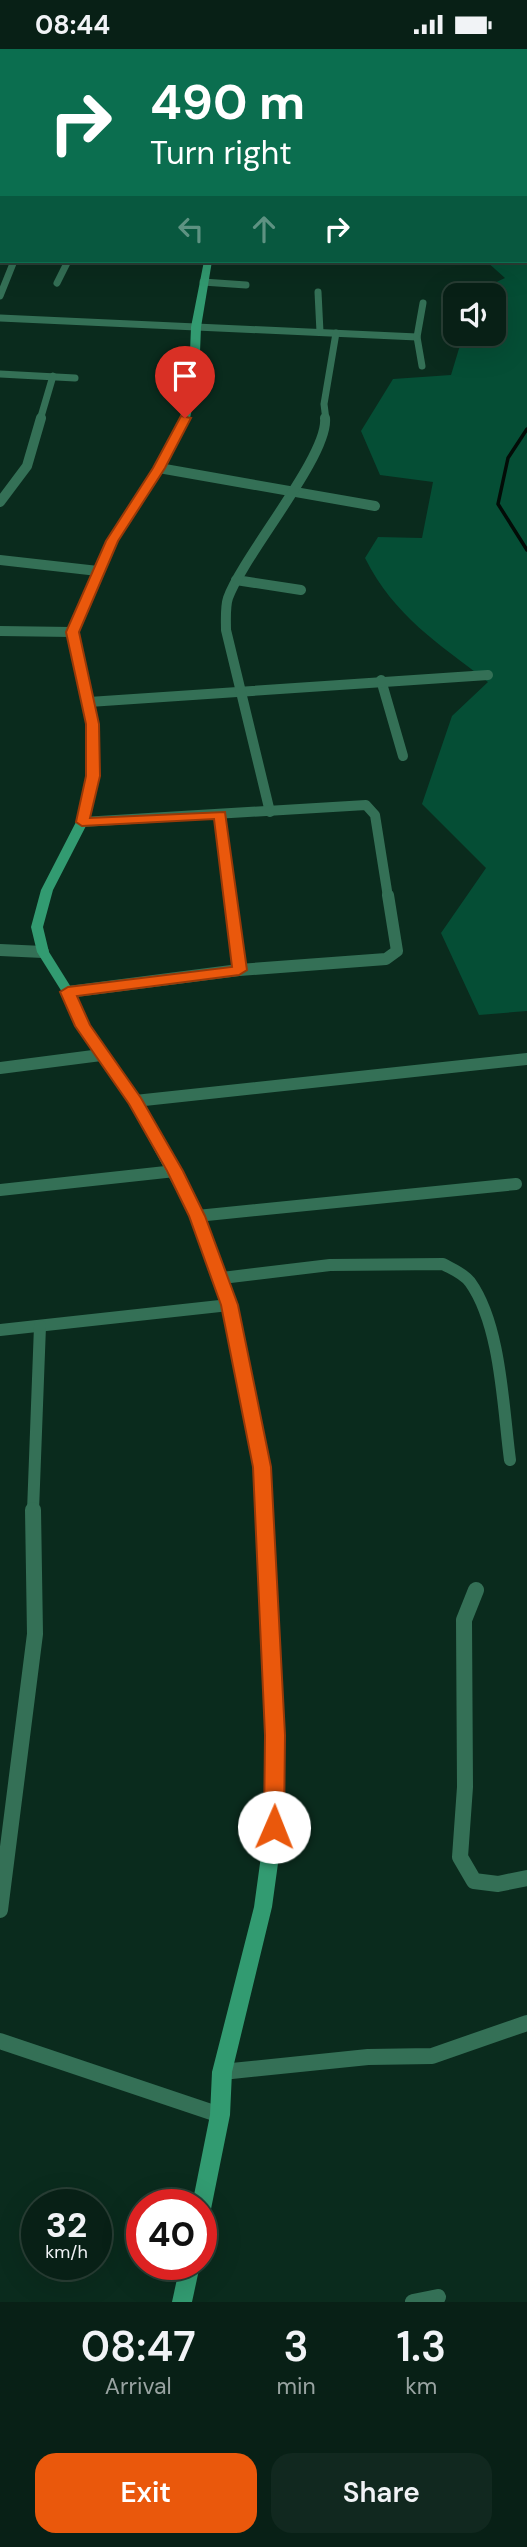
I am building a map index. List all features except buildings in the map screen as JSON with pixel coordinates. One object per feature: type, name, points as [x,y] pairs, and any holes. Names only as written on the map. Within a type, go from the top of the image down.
[{"type":"street","points":[[0,296],[13,263]]},
{"type":"street","points":[[57,283],[67,263]]},
{"type":"street","points":[[205,2189],[220,2115],[222,2072],[263,1907],[274,1827],[275,1735],[262,1467],[229,1305],[222,1278],[197,1216],[135,1101],[101,1055],[43,951],[37,927],[47,890],[82,822],[93,776],[89,702],[72,632],[112,541],[159,468],[185,418],[194,377],[196,327],[208,263]]},
{"type":"street","points":[[203,282],[246,285]]},
{"type":"street","points":[[318,292],[320,332]]},
{"type":"street","points":[[422,366],[417,337],[424,303]]},
{"type":"street","points":[[0,318],[417,337]]},
{"type":"street","points":[[270,812],[226,630],[227,601],[236,580],[263,541],[320,442],[326,425],[324,404],[336,333]]},
{"type":"street","points":[[0,374],[75,378]]},
{"type":"street","points":[[0,502],[27,466],[53,376]]},
{"type":"street","points":[[159,468],[375,506]]},
{"type":"street","points":[[0,560],[98,571]]},
{"type":"street","points":[[236,580],[301,590]]},
{"type":"street","points":[[0,631],[72,632]]},
{"type":"street","points":[[89,702],[381,680],[488,675]]},
{"type":"street","points":[[381,680],[403,756]]},
{"type":"street","points":[[68,992],[239,970],[386,959],[397,951],[375,815],[366,805],[82,822]]},
{"type":"street","points":[[220,815],[239,970]]},
{"type":"street","points":[[0,950],[43,951]]},
{"type":"street","points":[[0,1069],[101,1055]]},
{"type":"street","points":[[135,1101],[527,1059]]},
{"type":"street","points":[[0,1191],[175,1171]]},
{"type":"street","points":[[197,1216],[516,1184]]},
{"type":"street","points":[[222,1278],[330,1265],[443,1264],[458,1271],[470,1282],[482,1308],[496,1369],[510,1460]]},
{"type":"street","points":[[0,1330],[229,1305]]},
{"type":"street","points":[[0,1910],[35,1634],[32,1472],[40,1326]]},
{"type":"street","points":[[476,1590],[464,1620],[465,1787],[460,1857],[474,1881],[498,1884],[527,1878]]},
{"type":"street","points":[[222,2072],[368,2057],[432,2056],[527,2023]]},
{"type":"street","points":[[0,2041],[220,2115]]},
{"type":"street","points":[[182,2302],[187,2280]]},
{"type":"street","points":[[413,2302],[438,2297]]},
{"type":"green space","points":[[488,263],[527,263],[527,1011],[479,1015],[441,933],[486,868],[422,804],[452,716],[488,682],[404,613],[377,579],[365,558],[378,537],[422,538],[433,482],[380,475],[361,431],[393,379],[451,375],[460,346],[506,346],[506,283],[494,283],[505,278]]},
{"type":"waterway","points":[[527,429],[508,458],[498,504],[527,550]]},
{"type":"route","points":[[185,418],[159,468],[112,541],[72,632],[92,724],[93,776],[82,822],[220,815],[239,970],[68,992],[83,1026],[135,1101],[175,1171],[222,1278],[229,1305],[262,1467],[275,1735],[274,1827]]}]
